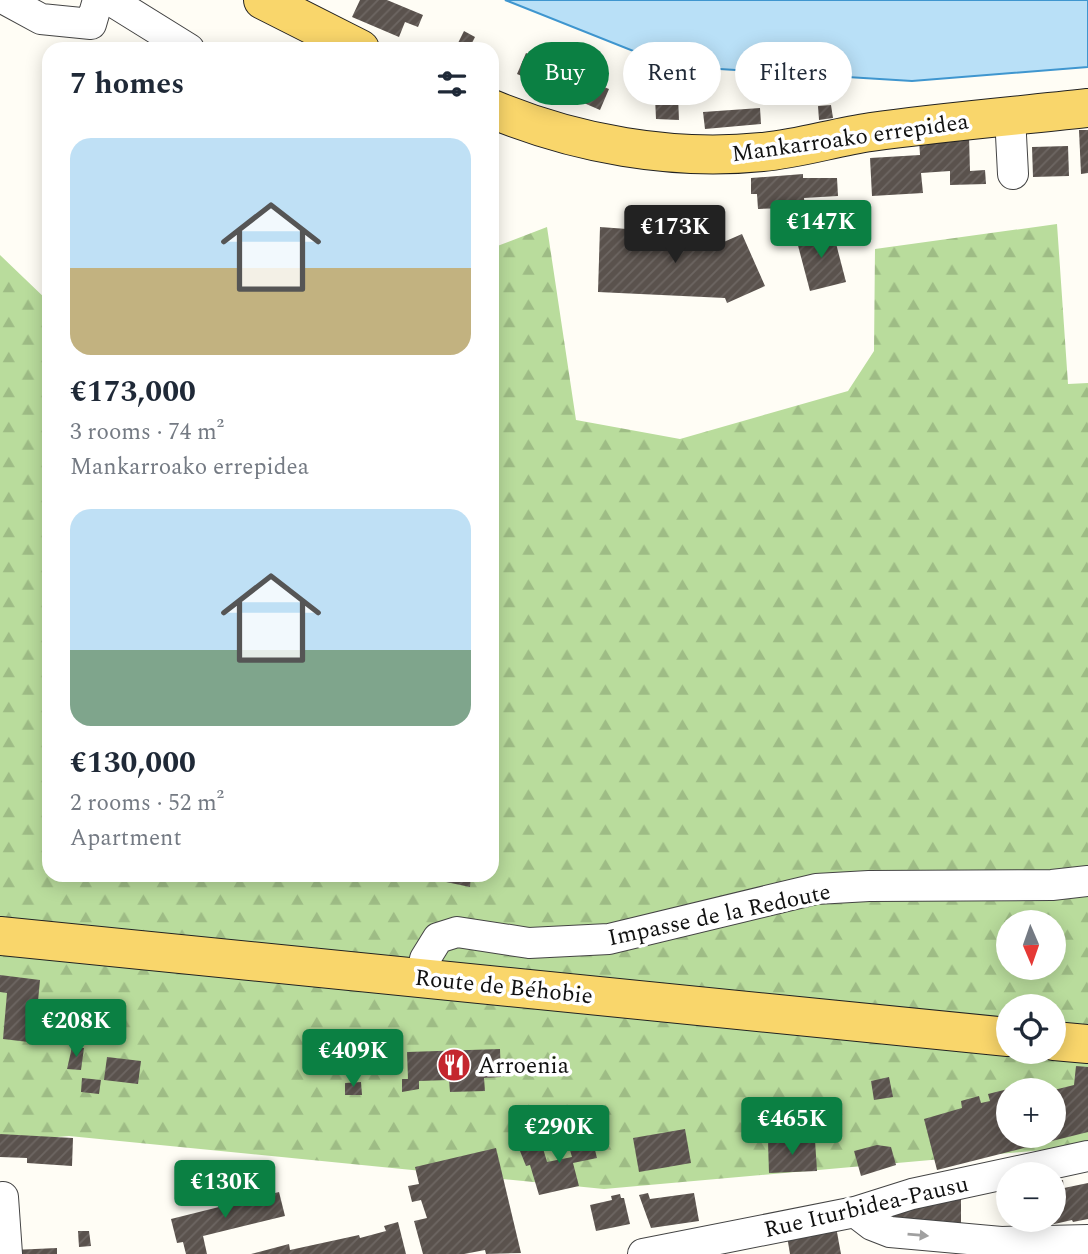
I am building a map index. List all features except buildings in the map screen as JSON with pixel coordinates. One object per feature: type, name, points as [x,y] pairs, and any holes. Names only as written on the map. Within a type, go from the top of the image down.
[{"type":"main road","points":[[263,0],[346,42]]},
{"type":"main road","name":"Mankarroako errepidea","points":[[499,112],[526,123],[614,146],[701,155],[760,153],[867,133],[1088,108]]},
{"type":"main road","name":"Route de Béhobie","points":[[0,936],[996,1036]]},
{"type":"main road","points":[[1066,1042],[1088,1044]]},
{"type":"street","points":[[6,0],[41,19],[91,24],[98,0]]},
{"type":"street","points":[[110,0],[176,42]]},
{"type":"street","points":[[1010,116],[1013,174]]},
{"type":"street","name":"Impasse de la Redoute","points":[[421,977],[425,959],[438,938],[457,932],[529,943],[609,939],[816,889],[869,886],[1052,885],[1088,880]]},
{"type":"street","name":"Rue Iturbidea-Pausu","points":[[643,1254],[855,1212],[912,1194],[1088,1156]]},
{"type":"street","points":[[3,1197],[7,1254]]},
{"type":"street","points":[[855,1212],[872,1225],[890,1232],[1001,1242],[1088,1240]]},
{"type":"green space","points":[[1057,224],[1068,384],[1088,383],[1088,1146],[1066,1148],[1066,1078],[996,1078],[996,1148],[1065,1148],[604,1189],[69,1136],[0,1142],[0,255],[42,295],[42,882],[499,882],[499,245],[547,227],[576,420],[680,439],[848,391],[874,351],[875,249]]},
{"type":"water","points":[[505,0],[1088,0],[1088,67],[912,81],[852,77],[852,42],[735,42],[735,70],[721,69],[721,42],[623,42],[623,47]]},
{"type":"place","name":"Arroenia","points":[[454,1065]]}]
